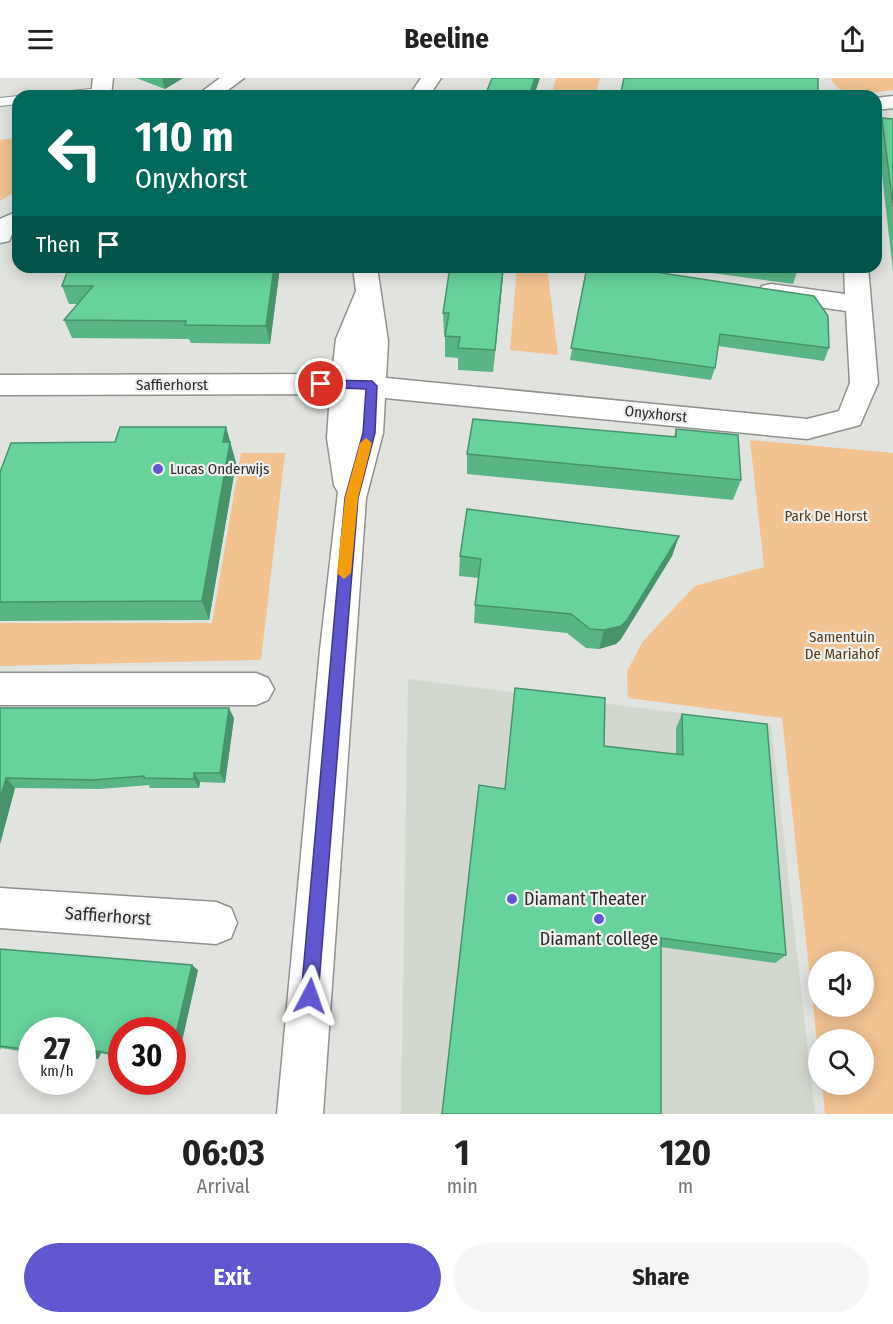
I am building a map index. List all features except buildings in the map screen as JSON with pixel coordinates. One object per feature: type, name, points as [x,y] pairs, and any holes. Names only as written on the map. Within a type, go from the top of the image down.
[{"type":"street","points":[[215,90],[234,78]]},
{"type":"street","name":"Onyxhorst","points":[[358,385],[807,429],[850,418],[864,383],[856,273]]},
{"type":"street","points":[[300,1114],[351,498],[369,433],[358,385],[375,341],[366,280]]},
{"type":"street","points":[[744,288],[859,304]]},
{"type":"street","name":"Saffierhorst","points":[[0,385],[358,385]]},
{"type":"street","points":[[0,689],[256,689]]},
{"type":"street","name":"Saffierhorst","points":[[0,908],[216,923]]},
{"type":"shaded area","name":"Diamant college","points":[[408,679],[771,724],[808,1052],[808,1095],[813,1095],[815,1114],[401,1114]]},
{"type":"green space","points":[[556,78],[600,78],[597,90],[553,90]]},
{"type":"green space","points":[[831,78],[893,78],[893,90],[841,90]]},
{"type":"green space","points":[[12,139],[12,194],[0,201],[0,140]]},
{"type":"green space","points":[[516,273],[548,273],[558,355],[510,350]]},
{"type":"green space","name":"Park De Horst","points":[[750,440],[893,453],[893,1114],[825,1114],[823,1095],[874,1095],[874,1029],[816,1029],[814,1017],[874,1017],[874,951],[808,951],[808,959],[782,718],[628,698],[627,671],[643,641],[695,586],[764,567]]},
{"type":"green space","points":[[241,453],[285,453],[261,660],[0,666],[0,623],[212,623]]},
{"type":"slow traffic","points":[[344,573],[351,498],[366,443]]},
{"type":"place","name":"Lucas Onderwijs","points":[[158,469]]},
{"type":"place","name":"Diamant Theater","points":[[512,899]]},
{"type":"place","name":"Diamant college","points":[[599,919]]},
{"type":"route","points":[[310,996],[351,498],[369,433],[372,386],[321,384]]},
{"type":"park label","name":"Samentuin De Mariahof","points":[[842,646]]}]
